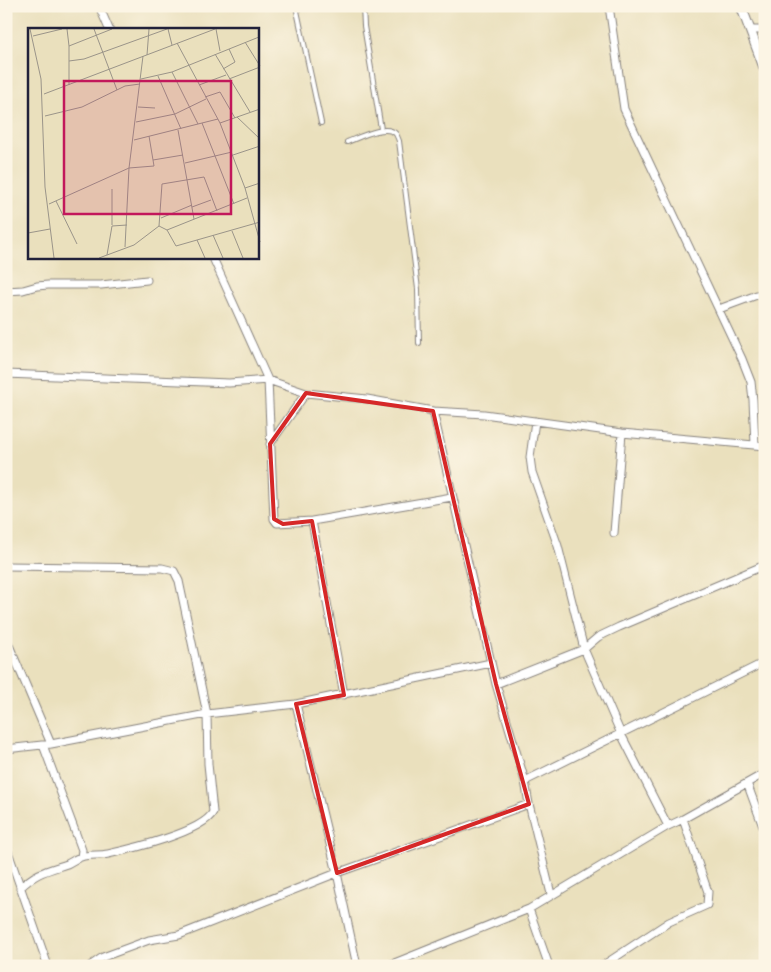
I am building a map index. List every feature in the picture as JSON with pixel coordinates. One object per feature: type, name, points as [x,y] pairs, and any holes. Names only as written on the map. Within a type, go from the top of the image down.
[{"type":"street","points":[[99,6],[109,28]]},
{"type":"street","points":[[609,6],[624,109],[742,359],[751,382],[756,444]]},
{"type":"street","points":[[741,6],[765,70]]},
{"type":"street","points":[[750,30],[765,30]]},
{"type":"street","points":[[213,259],[268,380],[274,519],[277,523],[312,521],[452,497]]},
{"type":"street","points":[[6,291],[42,286],[101,285],[147,280]]},
{"type":"street","points":[[719,309],[765,292]]},
{"type":"street","points":[[6,374],[228,383],[268,380],[306,393],[367,400],[433,411],[484,414],[622,433],[765,446]]},
{"type":"street","points":[[270,444],[306,393]]},
{"type":"street","points":[[433,411],[496,684],[525,781],[551,894]]},
{"type":"street","points":[[535,421],[530,457],[532,472],[558,546],[584,649],[621,734],[668,826]]},
{"type":"street","points":[[614,533],[622,433]]},
{"type":"street","points":[[312,521],[344,695]]},
{"type":"street","points":[[496,684],[584,649],[598,637],[619,627],[765,565]]},
{"type":"street","points":[[6,566],[162,568],[174,571],[179,581],[208,714],[208,764],[213,812],[210,818],[192,829],[153,842],[106,854],[80,857],[69,863],[40,872],[20,888]]},
{"type":"street","points":[[6,638],[51,744]]},
{"type":"street","points":[[6,749],[51,744],[208,714],[296,704],[491,662]]},
{"type":"street","points":[[525,781],[765,662]]},
{"type":"street","points":[[296,704],[337,873],[357,966]]},
{"type":"street","points":[[43,745],[82,850],[80,857]]},
{"type":"street","points":[[387,966],[529,908],[668,826],[765,773]]},
{"type":"street","points":[[747,783],[765,832]]},
{"type":"street","points":[[90,966],[103,957],[149,940],[179,935],[337,873],[529,804]]},
{"type":"street","points":[[602,966],[669,922],[707,905],[708,892],[683,819]]},
{"type":"street","points":[[6,846],[48,966]]},
{"type":"street","points":[[529,908],[549,966]]},
{"type":"lane","points":[[296,6],[321,123]]},
{"type":"lane","points":[[364,6],[364,26],[381,129]]},
{"type":"lane","points":[[347,142],[381,129],[396,134],[399,141],[418,289],[419,343]]},
{"type":"highlighted area","points":[[306,393],[433,411],[496,684],[529,804],[337,873],[296,704],[344,695],[312,521],[283,524],[274,519],[270,444]]}]
